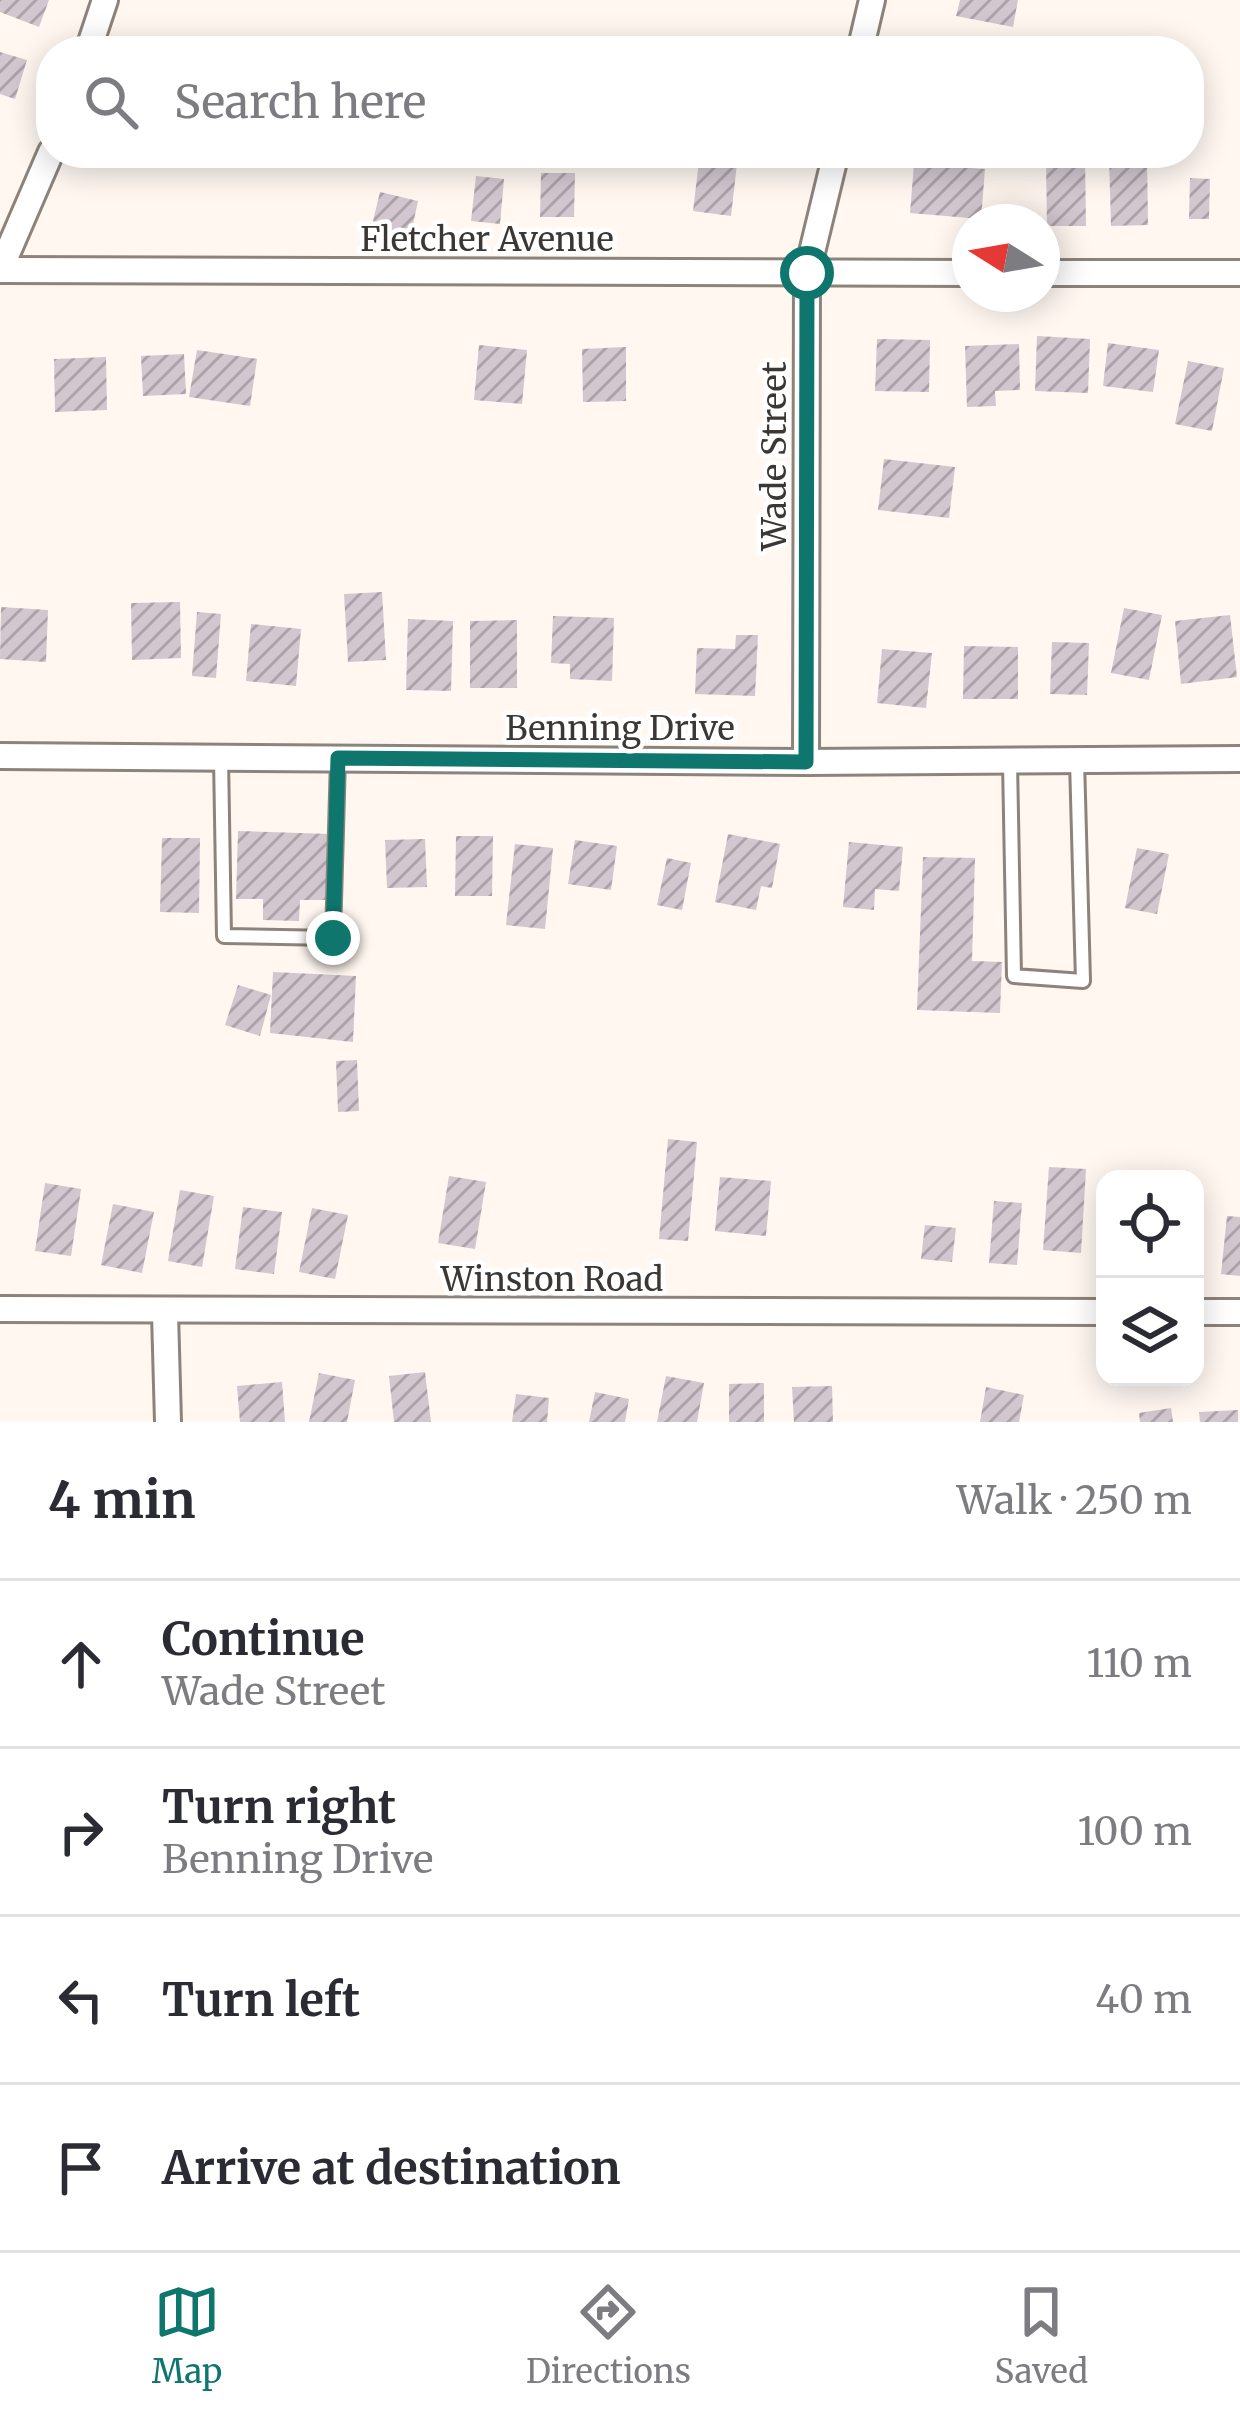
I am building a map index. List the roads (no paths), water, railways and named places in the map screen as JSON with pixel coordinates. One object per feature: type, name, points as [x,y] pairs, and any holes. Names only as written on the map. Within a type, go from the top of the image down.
[{"type":"street","points":[[93,36],[106,0]]},
{"type":"street","points":[[864,36],[872,0]]},
{"type":"street","points":[[2,270],[44,168]]},
{"type":"street","name":"Wade Street","points":[[806,762],[807,273],[832,168]]},
{"type":"street","name":"Fletcher Avenue","points":[[2,270],[952,273]]},
{"type":"street","points":[[1060,273],[1240,273]]},
{"type":"street","name":"Benning Drive","points":[[0,756],[806,762],[1240,759]]},
{"type":"street","name":"Winston Road","points":[[0,1310],[1096,1312]]},
{"type":"street","points":[[1204,1312],[1240,1312]]},
{"type":"street","points":[[165,1313],[168,1422]]},
{"type":"lane","points":[[220,758],[224,936],[311,938],[333,938],[338,758]]},
{"type":"lane","points":[[1010,760],[1014,976],[1083,980],[1077,760]]}]
